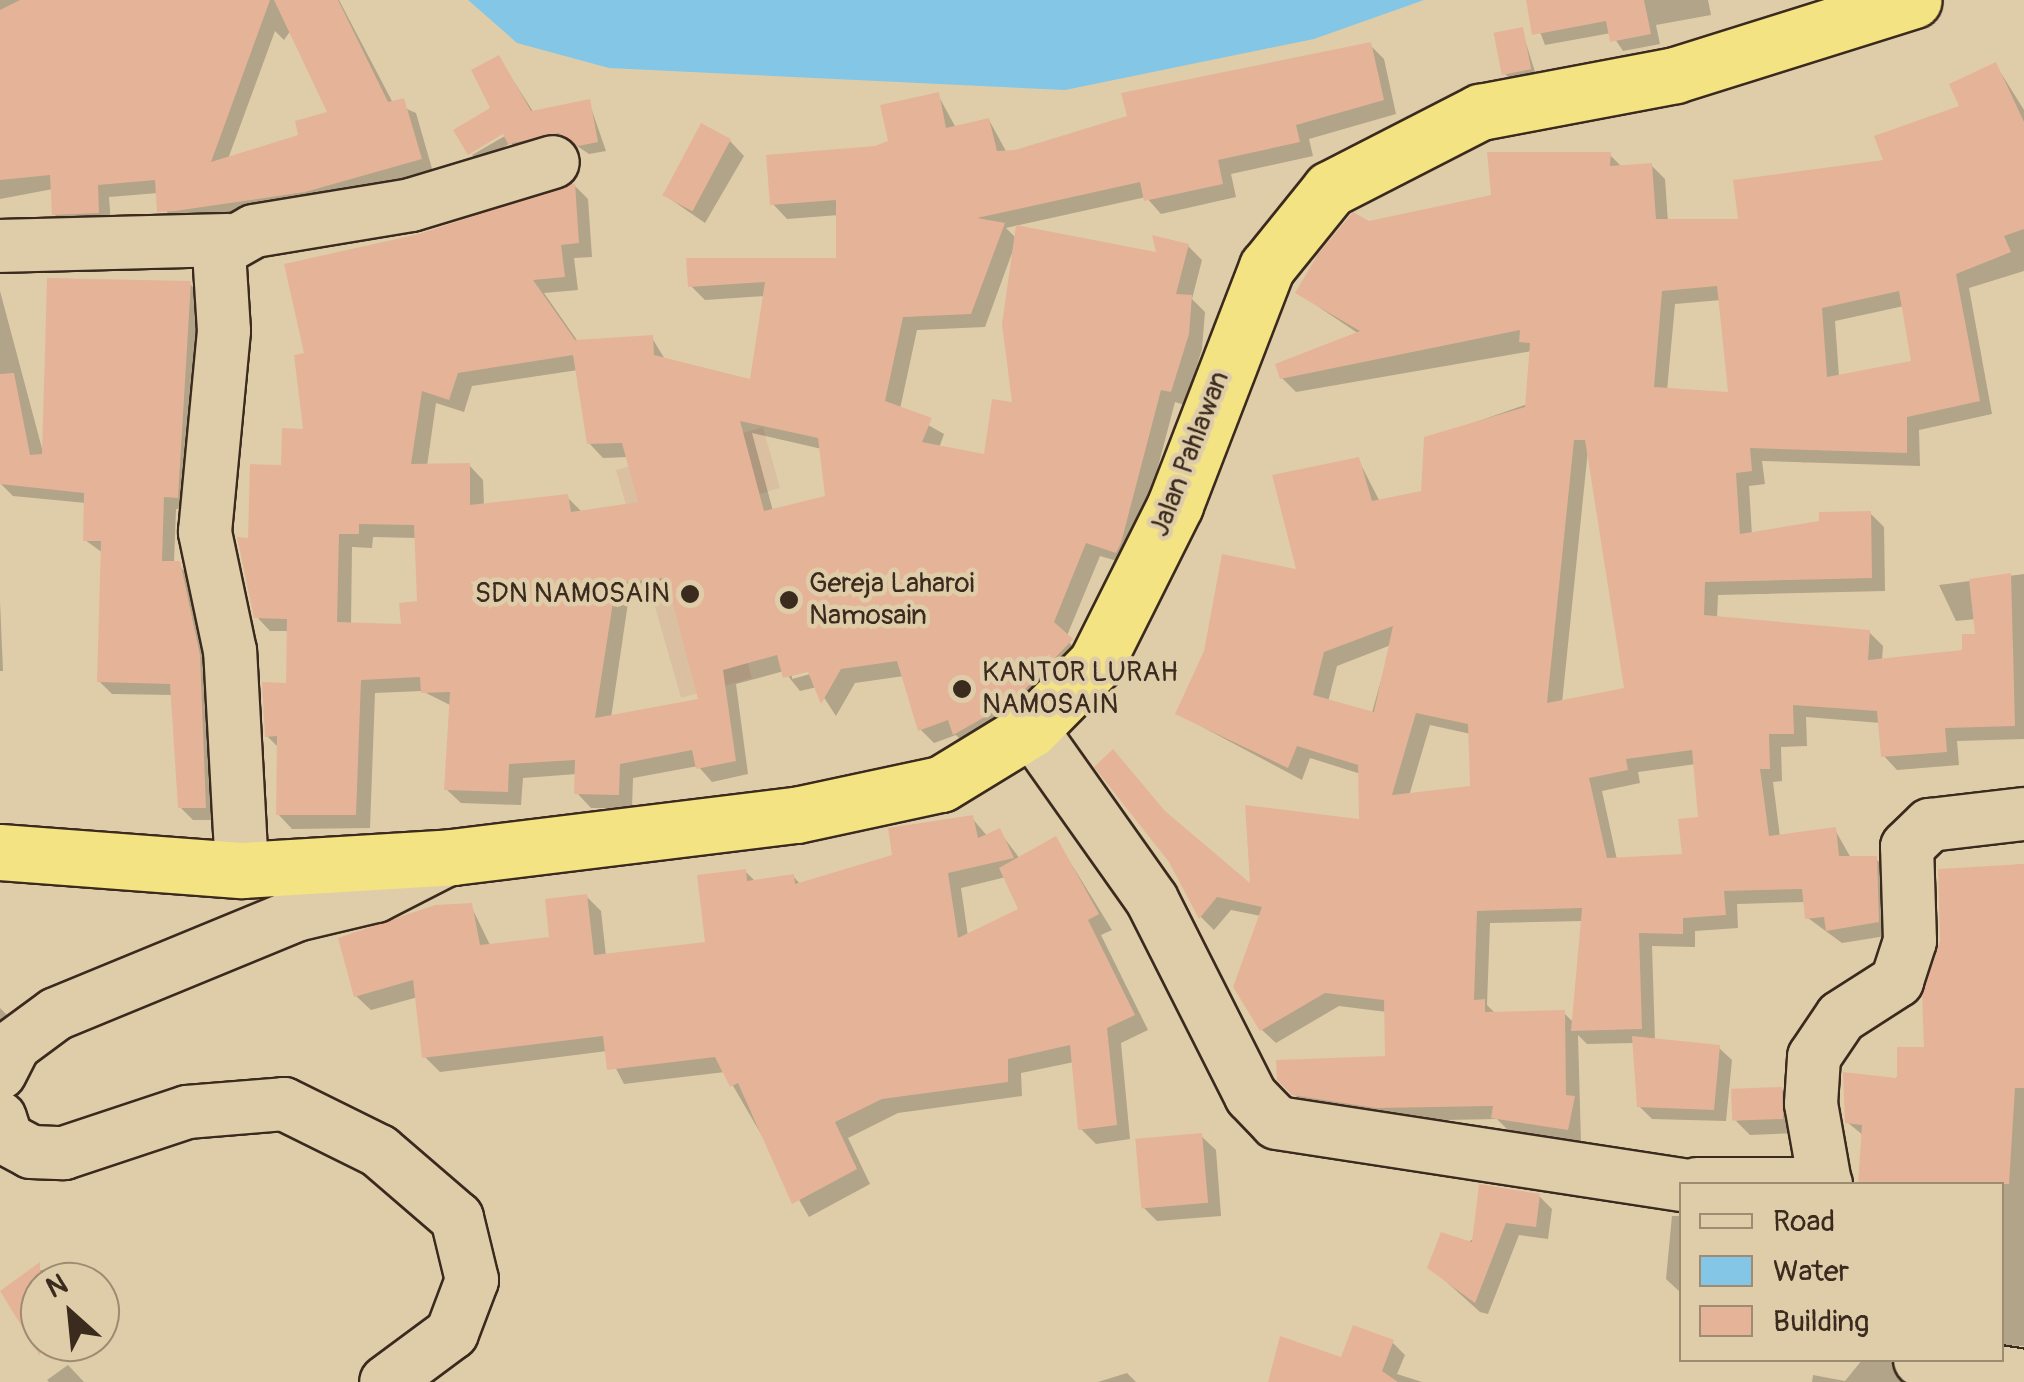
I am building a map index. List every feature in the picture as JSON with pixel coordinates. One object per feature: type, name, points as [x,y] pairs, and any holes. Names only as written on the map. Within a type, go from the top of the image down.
[{"type":"highway","name":"Jalan Pahlawan","points":[[0,852],[242,870],[452,856],[882,802],[941,784],[1030,728],[1096,663],[1175,505],[1267,268],[1330,189],[1480,112],[1674,74],[1914,0]]},
{"type":"street","points":[[0,246],[228,240],[410,205],[553,162]]},
{"type":"street","points":[[228,240],[219,251],[224,331],[205,532],[230,651],[242,870]]},
{"type":"street","points":[[1030,728],[1152,900],[1211,1000],[1252,1096],[1277,1123],[1679,1185]]},
{"type":"street","points":[[1825,1182],[1810,1104],[1814,1057],[1841,1017],[1897,981],[1910,941],[1907,847],[1930,824],[2024,814]]},
{"type":"street","points":[[0,1073],[14,1045],[56,1014],[296,915],[376,896],[452,856]]},
{"type":"street","points":[[2,1135],[31,1152],[64,1154],[244,1101],[321,1116],[379,1151],[457,1218],[471,1263],[452,1333],[393,1380]]},
{"type":"street","points":[[1962,1362],[2004,1364]]},
{"type":"shaded area","name":"SDN NAMOSAIN","points":[[763,427],[780,488],[704,510],[752,678],[681,698],[616,470]]},
{"type":"water","points":[[468,0],[1424,0],[1314,39],[1065,90],[609,68],[517,43]]},
{"type":"building","points":[[20,0],[270,0],[211,162],[298,135],[295,121],[327,112],[274,0],[338,0],[388,102],[404,98],[422,159],[305,192],[175,211],[157,212],[155,180],[98,185],[99,213],[52,215],[50,175],[0,180],[0,10]]},
{"type":"building","points":[[1526,0],[1644,0],[1651,34],[1610,42],[1606,21],[1532,35]]},
{"type":"building","points":[[1523,27],[1531,69],[1502,75],[1494,33]]},
{"type":"building","points":[[1371,42],[1384,100],[1296,125],[1300,142],[1218,160],[1223,184],[1144,201],[1140,182],[977,218],[1005,223],[971,314],[903,317],[885,401],[932,418],[922,442],[984,454],[992,399],[1012,402],[1002,324],[1016,225],[1156,252],[1152,235],[1189,244],[1176,294],[1192,295],[1189,334],[1171,392],[1161,390],[1121,543],[1116,553],[1086,543],[1054,622],[1073,639],[1015,700],[953,735],[948,720],[918,731],[897,661],[841,669],[821,704],[808,672],[783,678],[777,655],[723,670],[736,761],[696,769],[692,750],[620,764],[619,795],[574,794],[575,760],[509,764],[508,792],[444,790],[450,692],[421,693],[420,677],[361,680],[356,815],[276,815],[277,736],[265,737],[262,682],[286,683],[287,619],[254,618],[237,537],[248,538],[250,464],[281,465],[282,428],[303,429],[294,355],[304,353],[284,264],[419,234],[575,183],[579,243],[561,245],[565,277],[533,280],[575,340],[653,335],[654,355],[750,379],[765,282],[688,287],[686,258],[836,258],[836,200],[770,205],[766,155],[875,146],[888,141],[880,105],[939,92],[946,128],[989,118],[997,151],[1015,150],[1127,116],[1121,93]],"holes":[[[573,355],[587,444],[622,443],[638,502],[571,512],[568,494],[470,505],[470,463],[411,464],[422,391],[449,400],[458,373]],[[740,421],[818,438],[825,496],[764,511]],[[359,524],[414,525],[417,601],[399,603],[401,624],[337,622],[339,534],[359,534]],[[666,578],[698,699],[595,718],[616,583]]]},
{"type":"building","points":[[499,55],[531,111],[590,99],[598,142],[578,146],[559,133],[508,144],[503,134],[468,155],[453,130],[490,108],[471,70]]},
{"type":"building","points":[[1996,62],[2024,122],[2024,229],[2004,236],[2011,252],[1956,274],[1980,401],[1907,417],[1907,453],[1750,448],[1752,471],[1736,473],[1740,534],[1819,521],[1819,512],[1871,511],[1872,578],[1705,582],[1704,615],[1870,630],[1868,660],[1962,650],[1962,634],[1975,634],[1969,579],[2011,573],[2015,726],[1945,728],[1947,752],[1881,757],[1877,711],[1793,705],[1794,734],[1769,734],[1770,769],[1760,769],[1769,836],[1836,827],[1839,856],[1877,856],[1879,922],[1826,931],[1824,917],[1805,919],[1802,889],[1724,891],[1726,915],[1683,918],[1683,934],[1639,933],[1642,1029],[1571,1031],[1582,908],[1477,911],[1474,1000],[1485,999],[1485,1012],[1565,1010],[1566,1095],[1575,1096],[1568,1130],[1491,1118],[1493,1106],[1376,1108],[1292,1095],[1277,1080],[1276,1060],[1385,1056],[1384,1000],[1325,993],[1260,1031],[1233,987],[1262,907],[1217,897],[1199,919],[1169,862],[1094,767],[1113,749],[1165,811],[1250,883],[1245,805],[1359,819],[1358,765],[1297,746],[1288,768],[1175,714],[1204,651],[1222,554],[1296,569],[1272,475],[1359,457],[1372,501],[1421,491],[1424,437],[1525,407],[1530,343],[1519,342],[1520,330],[1280,379],[1275,364],[1360,331],[1295,293],[1318,254],[1353,212],[1369,221],[1491,195],[1487,152],[1611,152],[1610,166],[1652,163],[1656,219],[1738,219],[1733,180],[1883,160],[1874,136],[1959,106],[1949,84]],"holes":[[[1717,286],[1728,392],[1654,387],[1662,291]],[[1899,291],[1911,361],[1827,377],[1822,308]],[[1574,440],[1585,440],[1624,688],[1547,703]],[[1393,626],[1374,712],[1313,695],[1324,652]],[[1416,713],[1468,724],[1470,786],[1392,795]],[[1692,750],[1698,817],[1678,819],[1682,854],[1607,858],[1589,778],[1628,770],[1626,759]]]},
{"type":"building","points":[[701,123],[731,139],[693,211],[663,195]]},
{"type":"building","points":[[47,278],[191,281],[178,498],[164,497],[162,561],[180,561],[200,655],[206,808],[178,808],[170,684],[97,682],[101,541],[83,541],[84,493],[0,484],[0,374],[14,373],[30,455],[42,454]]},
{"type":"building","points":[[973,815],[978,838],[1000,828],[1014,858],[948,873],[958,938],[1018,909],[999,868],[1056,836],[1099,914],[1088,920],[1135,1015],[1107,1028],[1117,1125],[1078,1130],[1070,1045],[1008,1059],[1008,1082],[882,1099],[835,1122],[857,1169],[792,1204],[738,1083],[730,1087],[715,1057],[607,1070],[603,1036],[422,1058],[413,980],[354,997],[338,938],[435,905],[472,903],[480,945],[549,937],[545,899],[587,894],[594,955],[705,942],[697,875],[746,869],[747,881],[794,874],[795,884],[892,855],[888,828]]},
{"type":"building","points":[[2024,864],[2024,1088],[2015,1088],[2009,1184],[1858,1182],[1862,1125],[1845,1123],[1843,1072],[1897,1078],[1897,1047],[1924,1047],[1922,996],[1940,941],[1938,869]]},
{"type":"building","points":[[1632,1036],[1720,1045],[1714,1110],[1637,1107]]},
{"type":"building","points":[[1782,1087],[1783,1119],[1732,1121],[1731,1089]]},
{"type":"building","points":[[1202,1133],[1208,1203],[1141,1209],[1135,1139]]},
{"type":"building","points":[[1479,1184],[1540,1194],[1536,1227],[1506,1223],[1475,1303],[1427,1268],[1441,1232],[1472,1242]]},
{"type":"building","points":[[20,1276],[20,1324],[0,1291]]},
{"type":"building","points":[[1353,1325],[1394,1340],[1382,1371],[1398,1382],[1268,1382],[1280,1336],[1341,1357]]},
{"type":"place","name":"SDN NAMOSAIN","points":[[690,594]]},
{"type":"place","name":"Gereja Laharoi Namosain","points":[[789,600]]},
{"type":"place","name":"KANTOR LURAH NAMOSAIN","points":[[962,689]]}]
